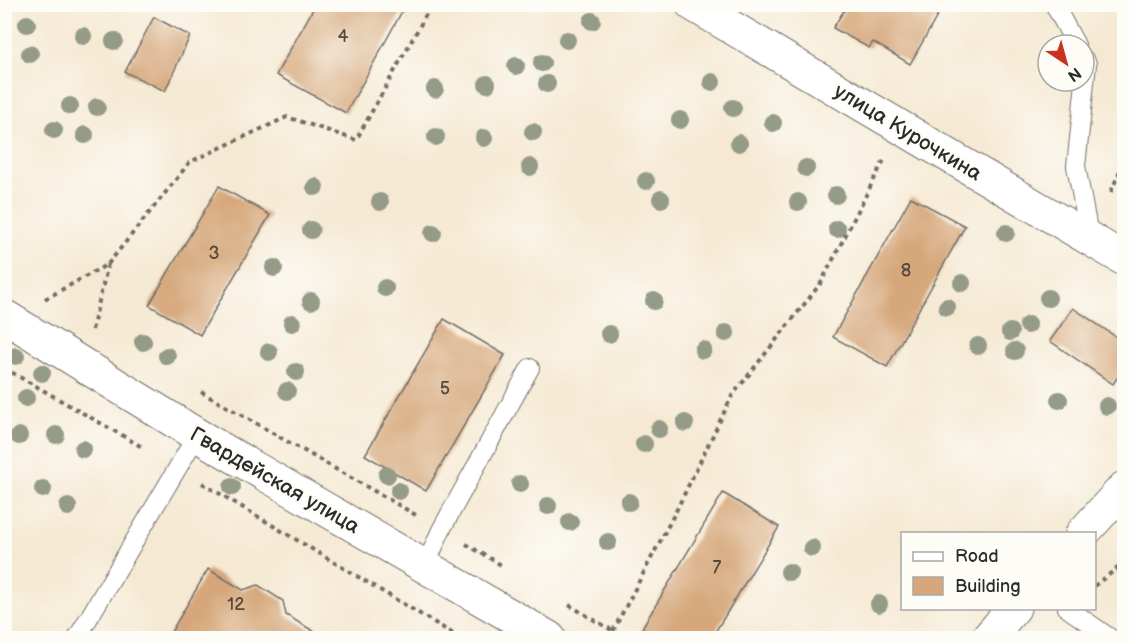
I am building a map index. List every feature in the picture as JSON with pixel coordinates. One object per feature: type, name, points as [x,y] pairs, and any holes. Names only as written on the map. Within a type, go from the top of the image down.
[{"type":"street","name":"улица Курочкина","points":[[692,4],[1125,259]]},
{"type":"street","name":"Гвардейская улица","points":[[4,316],[197,435],[540,636]]},
{"type":"street","points":[[1084,532],[1125,488]]},
{"type":"street","points":[[988,639],[1013,610]]},
{"type":"lane","points":[[1054,4],[1070,33]]},
{"type":"lane","points":[[1084,93],[1076,166],[1090,240]]},
{"type":"lane","points":[[424,567],[441,530],[530,368]]},
{"type":"lane","points":[[77,639],[197,435]]},
{"type":"lane","points":[[1068,610],[1110,639]]},
{"type":"path","points":[[55,305],[45,299],[108,264],[190,162],[287,117],[356,140],[432,4]]},
{"type":"path","points":[[613,631],[677,509],[732,396],[820,283],[886,156]]},
{"type":"path","points":[[83,323],[93,329]]},
{"type":"path","points":[[4,368],[52,393],[460,639]]},
{"type":"path","points":[[195,388],[502,566]]},
{"type":"path","points":[[1096,585],[1125,563]]},
{"type":"path","points":[[563,601],[625,639]]},
{"type":"building","points":[[316,4],[406,4],[346,113],[276,75]]},
{"type":"building","points":[[848,4],[944,4],[910,64],[873,42],[869,48],[833,28]]},
{"type":"building","points":[[154,17],[190,36],[165,91],[125,72]]},
{"type":"building","points":[[219,186],[270,215],[200,335],[149,305]]},
{"type":"building","points":[[911,197],[965,226],[887,367],[833,337]]},
{"type":"building","points":[[1073,308],[1125,343],[1125,366],[1113,384],[1050,341]]},
{"type":"building","points":[[444,319],[505,355],[426,491],[365,455]]},
{"type":"building","points":[[723,493],[779,527],[711,639],[659,639],[642,628]]},
{"type":"building","points":[[208,569],[243,590],[258,585],[283,601],[286,615],[327,639],[167,639]]}]
